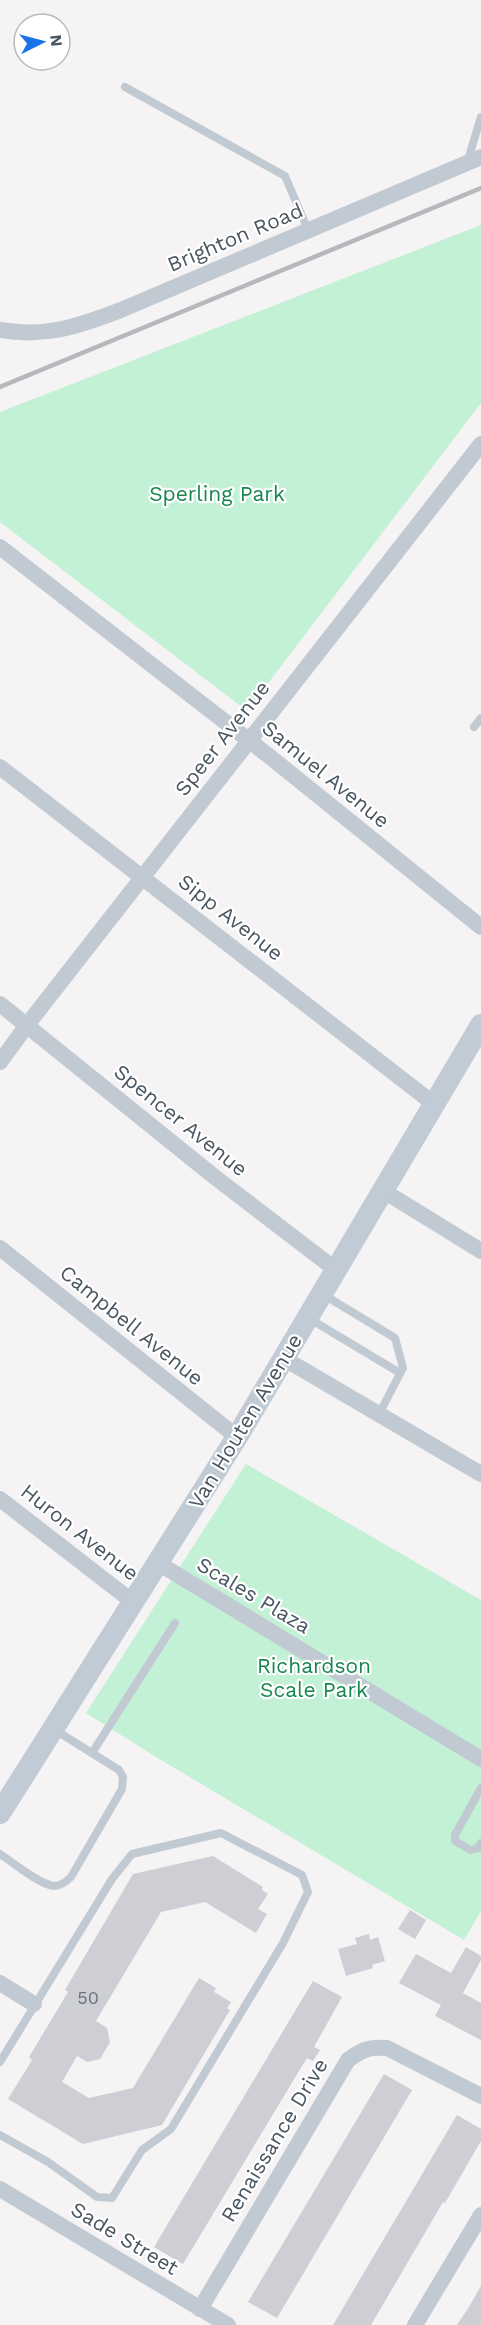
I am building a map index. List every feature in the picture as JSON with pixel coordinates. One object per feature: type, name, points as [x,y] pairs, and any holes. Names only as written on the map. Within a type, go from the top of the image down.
[{"type":"main road","name":"Van Houten Avenue","points":[[0,1813],[237,1437],[481,1026]]},
{"type":"street","name":"Brighton Road","points":[[0,330],[40,333],[73,328],[121,310],[474,160]]},
{"type":"street","name":"Speer Avenue","points":[[0,1062],[481,444]]},
{"type":"street","name":"Samuel Avenue","points":[[0,548],[249,740],[481,927]]},
{"type":"street","name":"Sipp Avenue","points":[[0,767],[434,1104]]},
{"type":"street","name":"Spencer Avenue","points":[[0,1004],[216,1178],[335,1269]]},
{"type":"street","points":[[382,1190],[481,1251]]},
{"type":"street","name":"Campbell Avenue","points":[[0,1248],[237,1437]]},
{"type":"street","points":[[283,1358],[481,1474]]},
{"type":"street","name":"Huron Avenue","points":[[0,1498],[133,1602]]},
{"type":"street","name":"Scales Plaza","points":[[158,1563],[481,1759]]},
{"type":"street","points":[[0,1983],[34,2004]]},
{"type":"street","name":"Renaissance Drive","points":[[200,2309],[348,2060],[358,2052],[371,2047],[387,2048],[481,2096]]},
{"type":"street","name":"Sade Street","points":[[0,2189],[228,2325]]},
{"type":"street","points":[[416,2325],[481,2215]]},
{"type":"lane","points":[[125,87],[285,177],[308,230]]},
{"type":"lane","points":[[474,160],[481,117]]},
{"type":"lane","points":[[474,727],[481,718]]},
{"type":"lane","points":[[321,1294],[395,1338],[403,1368],[379,1414]]},
{"type":"lane","points":[[307,1317],[400,1373]]},
{"type":"lane","points":[[92,1753],[175,1623]]},
{"type":"lane","points":[[0,1854],[44,1882],[54,1886],[64,1884],[71,1877],[122,1789],[123,1777],[119,1770],[52,1728]]},
{"type":"lane","points":[[481,1788],[455,1835],[455,1841],[471,1850],[478,1848],[481,1843]]},
{"type":"lane","points":[[0,2062],[112,1879],[132,1854],[221,1833],[302,1875],[308,1892],[284,1943],[171,2129],[142,2150],[112,2198],[97,2197],[48,2162],[0,2134]]},
{"type":"green space","name":"Sperling Park","points":[[481,225],[481,403],[247,711],[0,522],[0,412]]},
{"type":"green space","name":"Richardson Scale Park","points":[[246,1464],[481,1600],[481,1911],[464,1940],[86,1713]]},
{"type":"building","points":[[213,1856],[263,1887],[262,1890],[268,1894],[258,1909],[267,1914],[256,1933],[205,1902],[161,1912],[96,2021],[107,2028],[110,2042],[100,2059],[87,2062],[77,2056],[62,2082],[89,2098],[133,2088],[199,1978],[216,1988],[214,1992],[231,2002],[227,2008],[230,2010],[162,2125],[83,2144],[8,2099],[32,2060],[29,2057],[68,1992],[65,1990],[133,1874]]},
{"type":"building","points":[[410,1910],[426,1920],[415,1939],[398,1929]]},
{"type":"building","points":[[369,1934],[370,1940],[378,1937],[385,1961],[372,1965],[373,1968],[346,1976],[338,1949],[357,1944],[355,1938]]},
{"type":"building","points":[[466,1947],[481,1956],[463,1993],[481,2003],[481,2040],[435,2016],[441,2005],[399,1983],[416,1954],[451,1973]]},
{"type":"building","points":[[313,1981],[342,1997],[314,2047],[320,2050],[313,2061],[307,2058],[183,2264],[154,2247]]},
{"type":"building","points":[[384,2074],[412,2090],[277,2318],[248,2302]]},
{"type":"building","points":[[457,2115],[481,2129],[481,2141],[445,2203],[443,2202],[371,2325],[333,2325]]},
{"type":"building","points":[[481,2286],[481,2325],[457,2325],[469,2307]]},
{"type":"railway","points":[[0,387],[481,188]]}]
